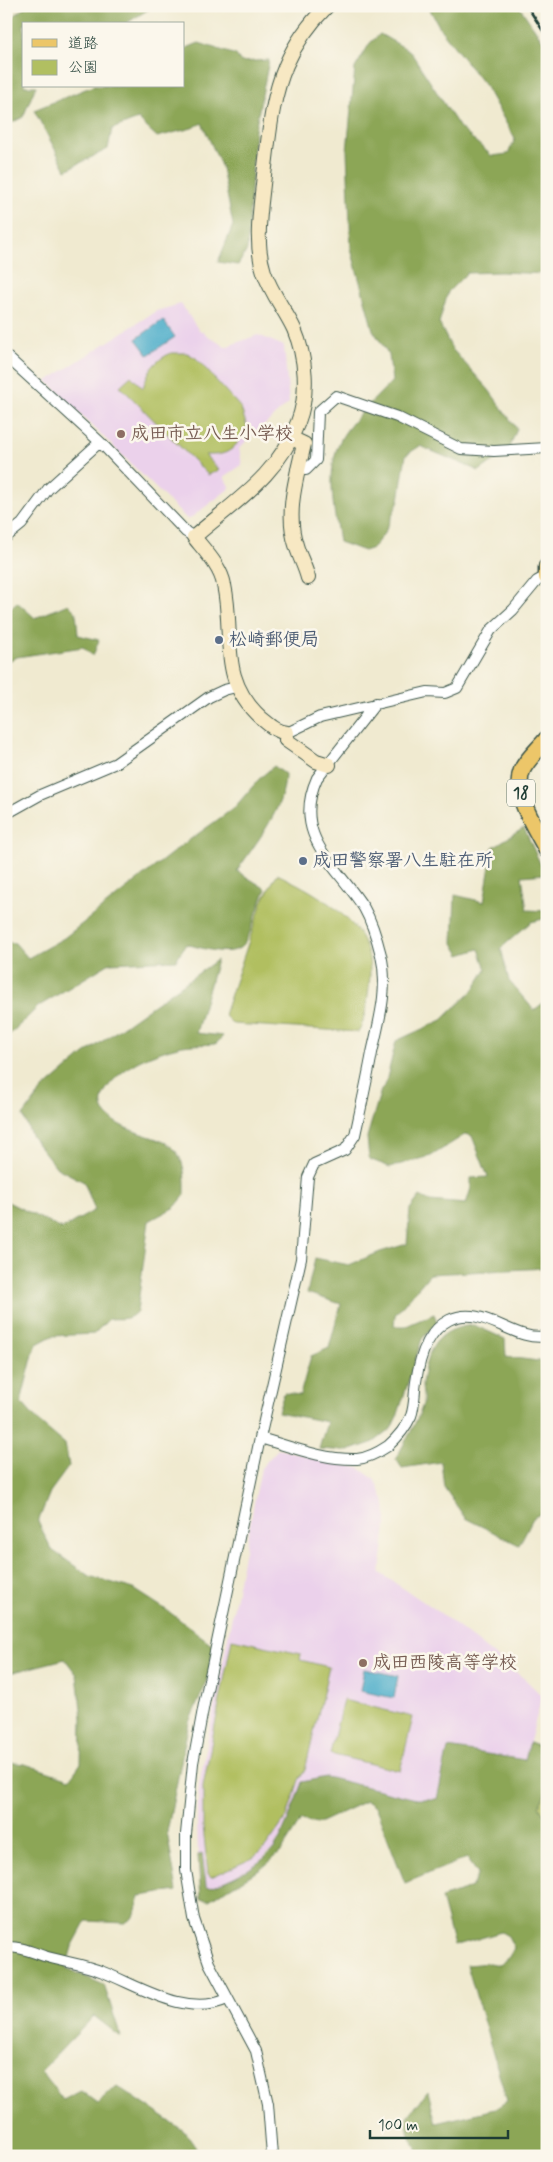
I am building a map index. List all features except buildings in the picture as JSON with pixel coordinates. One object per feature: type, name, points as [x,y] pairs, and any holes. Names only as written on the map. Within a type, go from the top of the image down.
[{"type":"main road","name":"18","points":[[547,740],[524,766],[520,782],[523,801],[547,850]]},
{"type":"street","points":[[194,537],[242,499],[261,481],[276,464],[299,420],[304,396],[303,366],[294,330],[270,287],[264,271],[259,237],[260,211],[271,117],[279,84],[296,46],[327,6]]},
{"type":"street","points":[[8,360],[100,442],[186,532],[194,537],[213,562],[224,583],[228,644],[236,687],[253,710],[277,732],[287,733],[320,717],[376,703],[427,692],[452,691],[457,688],[491,630],[546,573]]},
{"type":"street","points":[[296,470],[306,470],[316,460],[318,412],[336,396],[397,417],[461,449],[547,448]]},
{"type":"street","points":[[291,438],[304,444],[296,470],[292,518],[296,544],[304,561],[308,578]]},
{"type":"street","points":[[6,536],[22,524],[48,489],[100,442]]},
{"type":"street","points":[[6,814],[40,795],[116,763],[209,697],[236,687]]},
{"type":"street","points":[[272,2156],[268,2104],[260,2065],[244,2027],[209,1963],[194,1920],[186,1870],[186,1834],[193,1763],[260,1438],[301,1259],[310,1170],[319,1160],[345,1150],[356,1135],[384,994],[381,958],[365,911],[319,848],[311,829],[309,813],[317,778],[376,703]]},
{"type":"street","points":[[287,733],[286,740],[316,761],[329,765]]},
{"type":"street","points":[[260,1438],[314,1454],[338,1458],[359,1459],[372,1456],[392,1442],[405,1428],[411,1415],[422,1355],[428,1340],[448,1320],[461,1316],[474,1316],[492,1321],[527,1336],[537,1338],[547,1336]]},
{"type":"street","points":[[6,1947],[28,1951],[102,1972],[147,1993],[171,2001],[197,2004],[220,2002],[227,1999]]},
{"type":"shaded area","points":[[181,304],[198,329],[225,347],[258,335],[284,346],[289,403],[239,448],[242,465],[224,477],[230,488],[188,520],[47,381],[156,311]]},
{"type":"shaded area","name":"成田西陵高等学校","points":[[278,1449],[359,1468],[374,1479],[384,1499],[387,1518],[380,1573],[439,1612],[526,1680],[542,1696],[525,1760],[448,1748],[438,1799],[416,1799],[375,1789],[289,1818],[274,1848],[255,1865],[223,1883],[209,1887],[199,1882],[197,1822],[199,1785],[261,1468]]},
{"type":"green space","points":[[27,6],[154,6],[128,22],[22,22],[22,88],[35,88],[23,117],[6,126],[6,22]]},
{"type":"green space","points":[[428,6],[519,6],[547,47],[547,274],[467,273],[448,292],[439,323],[452,349],[489,390],[517,429],[508,451],[479,471],[420,446],[406,455],[399,500],[385,532],[373,548],[364,551],[339,542],[332,490],[333,464],[336,451],[345,432],[392,381],[389,355],[373,330],[351,249],[347,151],[355,68],[370,43],[380,34],[410,51],[460,128],[492,156],[508,154],[515,139],[486,87],[441,30]]},
{"type":"green space","points":[[199,43],[236,55],[241,62],[269,60],[255,130],[247,250],[238,265],[218,262],[233,225],[222,168],[202,123],[192,128],[157,137],[138,119],[112,129],[108,149],[66,170],[34,110],[88,88],[185,88],[185,49]]},
{"type":"green space","points":[[171,353],[187,353],[196,358],[241,408],[247,427],[231,450],[220,454],[205,455],[219,470],[208,475],[120,386],[131,376],[143,388],[152,367],[160,359]]},
{"type":"green space","points":[[17,602],[35,618],[68,604],[76,612],[78,635],[99,640],[93,656],[83,647],[17,657],[6,662],[6,612]]},
{"type":"green space","points":[[274,766],[285,774],[280,800],[261,837],[237,871],[266,889],[243,945],[236,950],[225,952],[186,944],[176,960],[110,963],[39,1006],[6,1038],[6,942],[15,943],[28,958],[64,938],[181,846],[234,808],[260,778]]},
{"type":"green space","points":[[524,828],[545,874],[522,876],[527,910],[547,911],[547,918],[531,922],[501,948],[509,981],[534,1010],[547,1000],[547,1268],[430,1274],[395,1315],[394,1326],[406,1326],[434,1314],[437,1322],[422,1339],[398,1414],[391,1429],[374,1442],[348,1451],[319,1449],[327,1422],[278,1412],[284,1393],[300,1395],[311,1356],[329,1348],[341,1304],[307,1293],[315,1258],[349,1265],[380,1252],[407,1244],[410,1209],[420,1196],[430,1201],[466,1204],[471,1188],[471,1178],[488,1177],[472,1136],[466,1134],[431,1156],[390,1167],[369,1159],[367,1137],[381,1090],[385,1086],[396,1041],[442,1020],[474,989],[486,969],[479,949],[460,955],[453,943],[455,895],[484,902],[493,847]]},
{"type":"green space","points":[[277,874],[303,887],[331,905],[343,915],[363,939],[369,958],[370,979],[365,1014],[358,1032],[233,1024],[224,1015],[262,902]]},
{"type":"green space","points":[[217,960],[196,1033],[223,1036],[216,1044],[178,1047],[139,1061],[125,1070],[110,1084],[102,1100],[102,1108],[114,1121],[133,1131],[161,1141],[174,1149],[181,1160],[184,1171],[185,1195],[175,1207],[149,1221],[137,1311],[128,1318],[109,1319],[94,1334],[52,1336],[37,1344],[21,1402],[39,1422],[65,1444],[69,1466],[50,1492],[38,1522],[52,1550],[89,1576],[134,1589],[168,1611],[213,1645],[210,1675],[189,1722],[167,1832],[177,1891],[140,1896],[134,1917],[125,1923],[86,1921],[72,1947],[66,1968],[104,1985],[121,2037],[94,2016],[41,2071],[63,2100],[81,2091],[97,2103],[117,2086],[184,2131],[199,2152],[195,2156],[6,2156],[6,1762],[25,1764],[70,1779],[81,1763],[82,1718],[77,1675],[65,1659],[6,1674],[6,1201],[62,1229],[95,1210],[84,1182],[57,1168],[32,1137],[23,1116],[42,1090],[83,1055]]},
{"type":"green space","points":[[474,1325],[505,1339],[506,1357],[547,1362],[547,1510],[533,1518],[519,1545],[465,1518],[444,1487],[441,1462],[402,1468],[396,1459],[423,1404],[422,1385],[426,1362],[435,1343],[450,1331]]},
{"type":"green space","points":[[232,1639],[301,1654],[300,1660],[329,1667],[305,1770],[299,1780],[287,1817],[265,1848],[253,1858],[211,1877],[208,1874],[203,1826],[203,1786]]},
{"type":"green space","points":[[343,1700],[413,1717],[400,1771],[330,1754]]},
{"type":"green space","points":[[530,1742],[538,1745],[540,1763],[547,1767],[547,1789],[539,1806],[547,1820],[547,2134],[544,2137],[547,2140],[547,2156],[421,2156],[409,2135],[406,2119],[428,2091],[436,2123],[495,2109],[507,2101],[467,1965],[489,1963],[499,1965],[509,1957],[514,1948],[508,1936],[501,1932],[454,1946],[441,1898],[471,1888],[478,1874],[467,1858],[405,1883],[376,1808],[366,1801],[317,1824],[301,1820],[281,1852],[261,1869],[209,1900],[201,1899],[198,1855],[202,1853],[206,1885],[209,1887],[226,1881],[254,1866],[275,1847],[287,1823],[302,1782],[326,1777],[416,1799],[437,1799],[448,1748],[525,1760]]},
{"type":"green space","points":[[547,1789],[547,1820],[539,1806]]},
{"type":"water","points":[[163,320],[175,337],[148,355],[136,339]]},
{"type":"water","points":[[364,1669],[398,1676],[394,1698],[360,1691]]},
{"type":"railway","points":[[527,6],[547,37]]},
{"type":"place","name":"成田市立八生小学校","points":[[121,434]]},
{"type":"place","name":"松崎郵便局","points":[[219,640]]},
{"type":"place","name":"成田警察署八生駐在所","points":[[303,861]]},
{"type":"place","name":"成田西陵高等学校","points":[[363,1663]]}]
